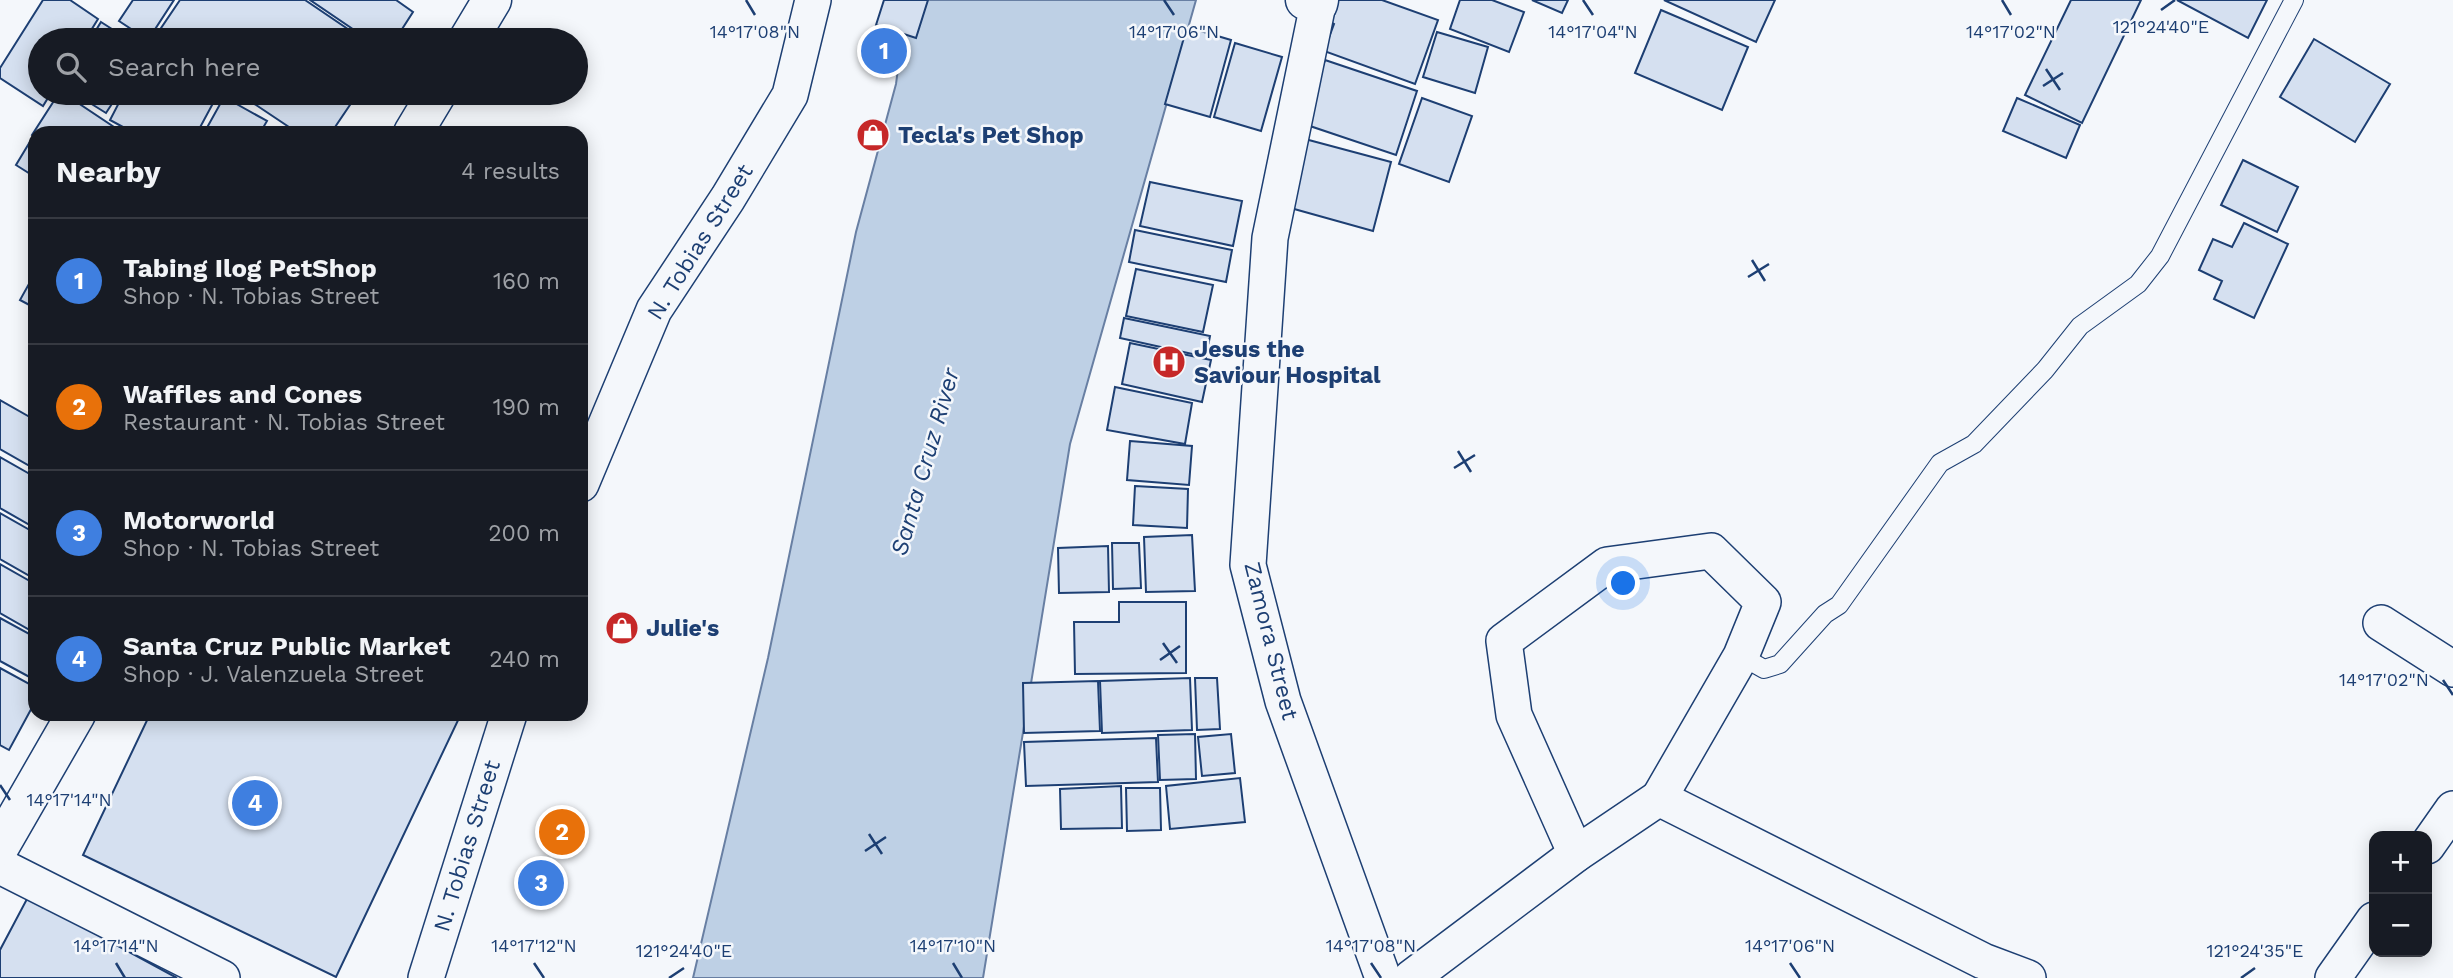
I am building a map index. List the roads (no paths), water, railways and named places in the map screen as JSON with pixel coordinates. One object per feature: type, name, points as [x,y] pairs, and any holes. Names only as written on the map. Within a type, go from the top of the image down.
[{"type":"street","points":[[475,28],[492,0]]},
{"type":"street","name":"N. Tobias Street","points":[[588,467],[654,310],[728,198],[790,95],[813,0]]},
{"type":"street","name":"Zamora Street","points":[[1314,1],[1270,238],[1248,565],[1283,701],[1383,978]]},
{"type":"street","points":[[418,126],[430,105]]},
{"type":"street","points":[[1410,978],[1576,854],[1659,798],[1741,656],[1763,602],[1711,551],[1607,565],[1504,641],[1514,715],[1576,854]]},
{"type":"street","points":[[2381,624],[2453,669]]},
{"type":"street","points":[[0,846],[72,721]]},
{"type":"street","name":"N. Tobias Street","points":[[426,978],[507,721]]},
{"type":"street","points":[[1659,798],[1970,954],[2028,978]]},
{"type":"street","points":[[2432,839],[2453,809]]},
{"type":"street","points":[[0,866],[210,975]]},
{"type":"street","points":[[2333,978],[2369,927]]},
{"type":"lane","points":[[1741,656],[1764,669],[1780,664],[1825,614],[1839,605],[1940,463],[1973,444],[2045,370],[2080,326],[2138,284],[2160,256],[2294,0]]},
{"type":"water","name":"Santa Cruz River","points":[[907,0],[1196,0],[1070,444],[983,978],[693,978],[768,658],[856,232],[896,84]]},
{"type":"place","name":"Tabing Ilog PetShop","points":[[884,51]]},
{"type":"place","name":"Tecla's Pet Shop","points":[[873,135]]},
{"type":"place","name":"Jesus the Saviour Hospital","points":[[1169,362]]},
{"type":"place","name":"Julie's","points":[[622,628]]},
{"type":"place","name":"Santa Cruz Public Market","points":[[255,803]]},
{"type":"place","name":"Waffles and Cones","points":[[562,832]]},
{"type":"place","name":"Motorworld","points":[[541,883]]}]
